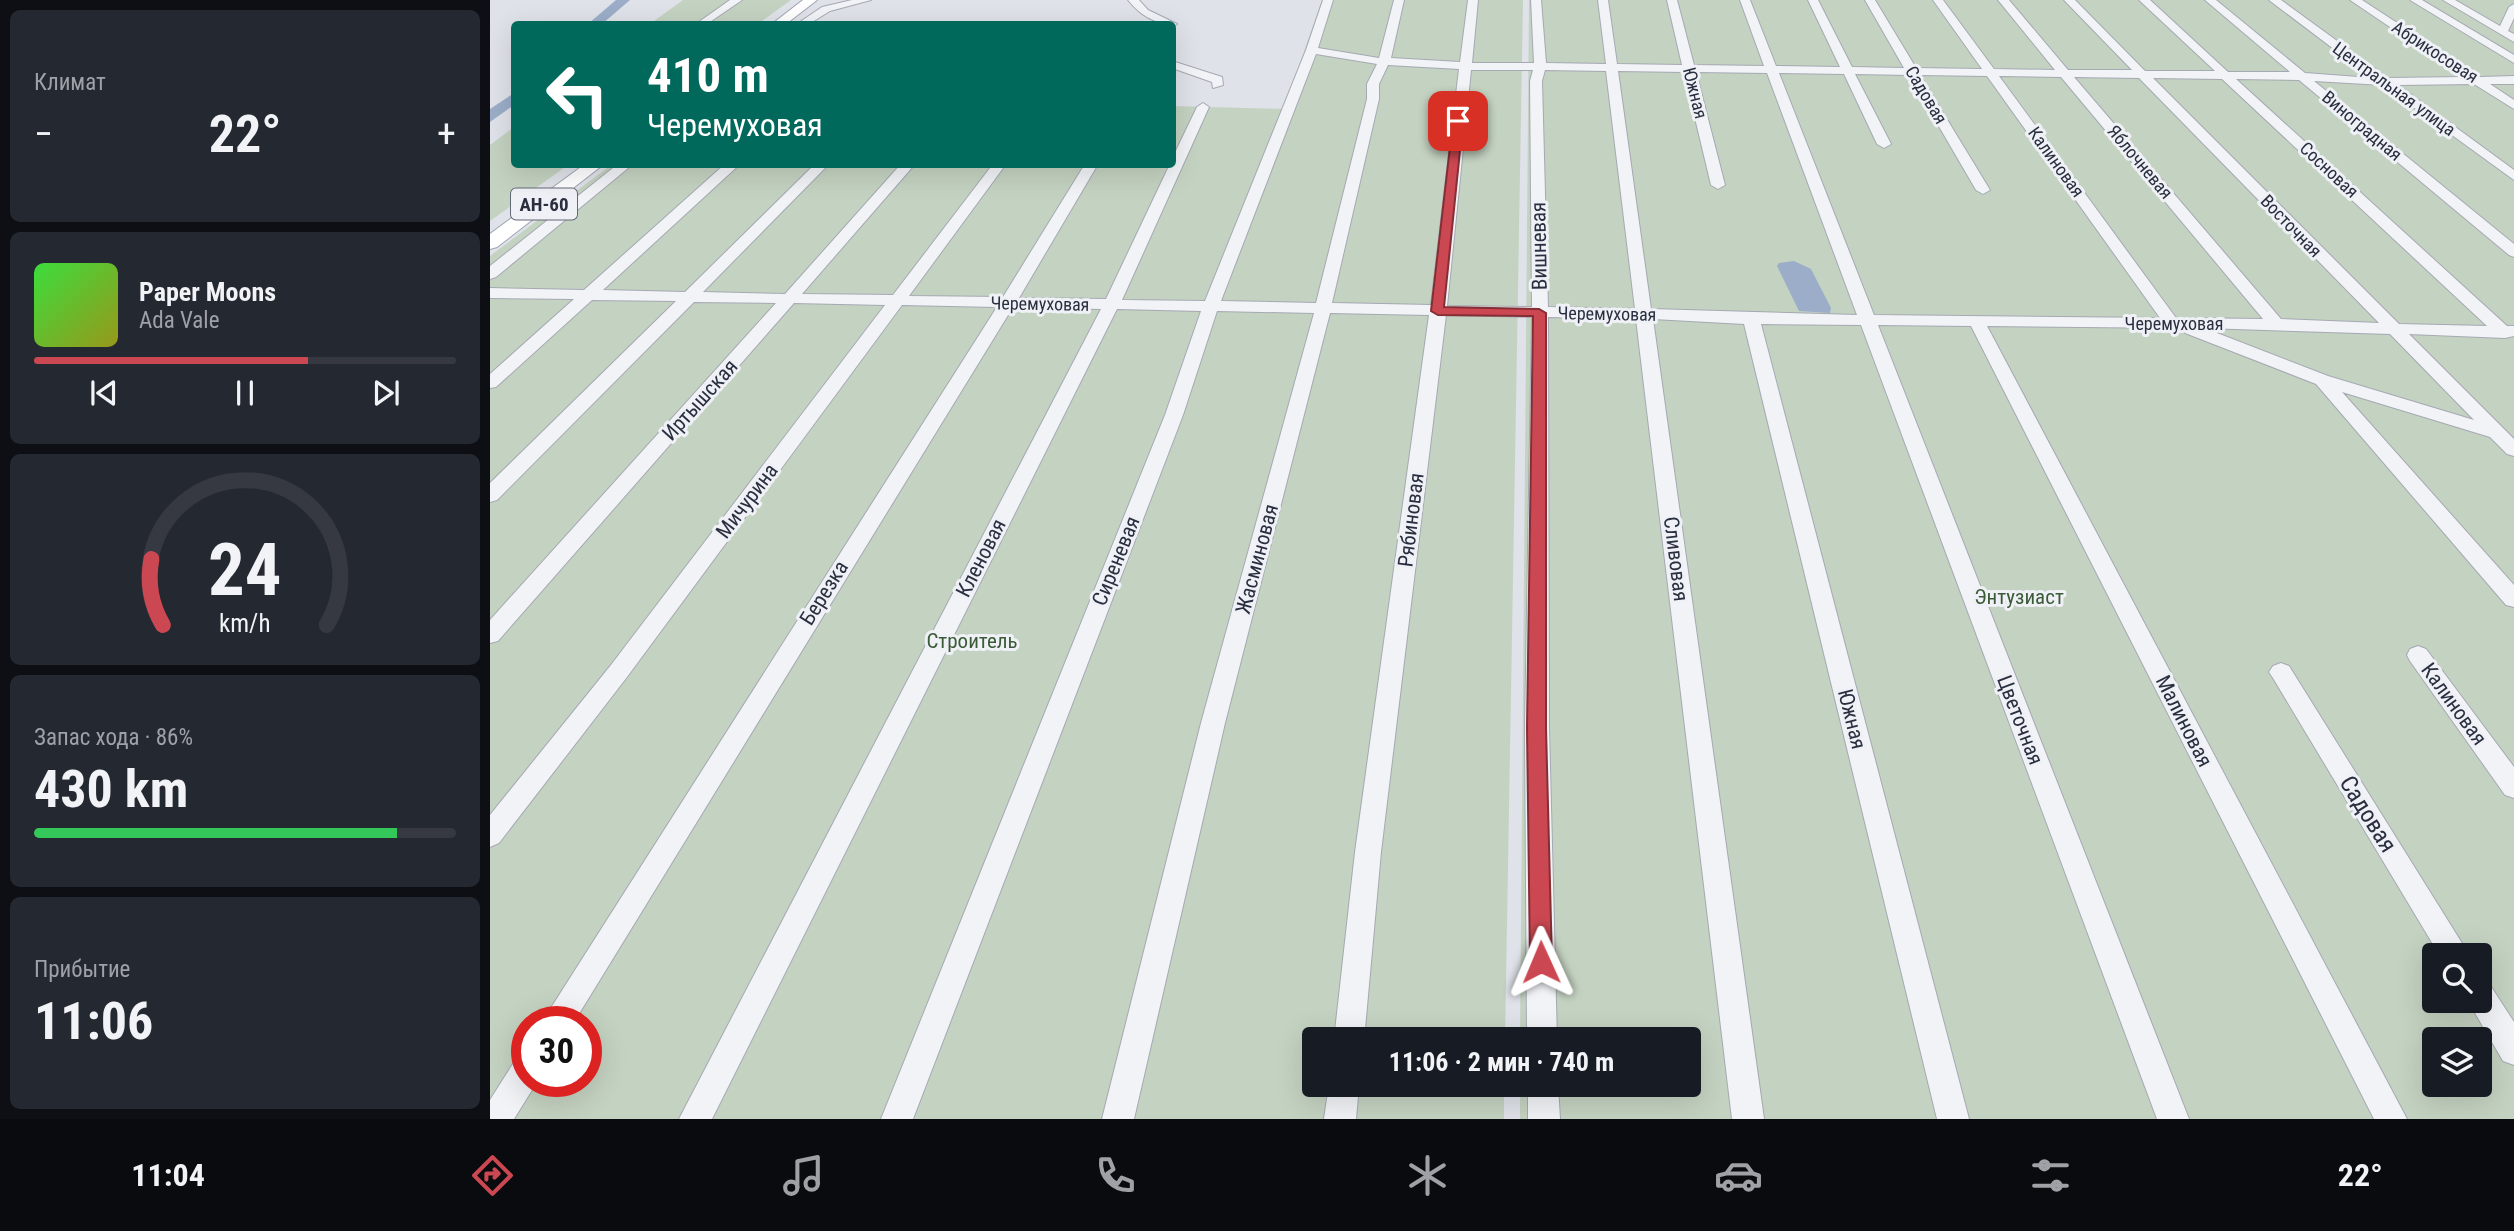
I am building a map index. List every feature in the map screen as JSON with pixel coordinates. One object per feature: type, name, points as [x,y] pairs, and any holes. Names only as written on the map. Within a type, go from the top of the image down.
[{"type":"main road","points":[[774,21],[802,0]]},
{"type":"main road","points":[[782,21],[811,0]]},
{"type":"main road","points":[[490,235],[581,168]]},
{"type":"main road","name":"АН-60","points":[[490,243],[591,168]]},
{"type":"street","points":[[706,21],[737,0]]},
{"type":"street","points":[[807,21],[826,9],[866,0]]},
{"type":"street","points":[[1133,0],[1144,12],[1165,21]]},
{"type":"street","name":"Сиреневая","points":[[897,1119],[1174,415],[1211,306],[1328,0]]},
{"type":"street","name":"Жасминовая","points":[[1118,1119],[1213,723],[1323,309],[1373,99],[1373,84],[1384,62],[1399,0]]},
{"type":"street","name":"Рябиновая","points":[[1350,1027],[1368,852],[1438,311],[1473,0]]},
{"type":"street","name":"Вишневая","points":[[1536,0],[1540,68],[1536,81],[1539,313],[1536,728],[1542,1027]]},
{"type":"street","name":"Сливовая","points":[[1603,0],[1748,1119]]},
{"type":"street","name":"Южная","points":[[1672,0],[1718,185]]},
{"type":"street","name":"Цветочная","points":[[1745,0],[1770,72],[1868,320],[2173,1119]]},
{"type":"street","points":[[1813,0],[1884,144]]},
{"type":"street","name":"Садовая","points":[[1870,0],[1983,190]]},
{"type":"street","name":"Калиновая","points":[[1938,0],[2176,325]]},
{"type":"street","name":"Яблочневая","points":[[2003,0],[2276,324]]},
{"type":"street","name":"Восточная","points":[[2069,0],[2392,329],[2505,436],[2514,450]]},
{"type":"street","name":"Сосновая","points":[[2144,0],[2510,334]]},
{"type":"street","name":"Виноградная","points":[[2210,0],[2514,252]]},
{"type":"street","name":"Центральная улица","points":[[2274,0],[2514,176]]},
{"type":"street","name":"Абрикосовая","points":[[2355,0],[2514,105]]},
{"type":"street","points":[[2415,0],[2514,60]]},
{"type":"street","points":[[2449,0],[2514,39]]},
{"type":"street","points":[[2501,32],[2514,7]]},
{"type":"street","points":[[1311,50],[1384,62],[1614,70],[2301,76],[2384,82],[2514,80]]},
{"type":"street","points":[[1176,65],[1218,80],[1217,85]]},
{"type":"street","name":"Кленовая","points":[[1176,165],[1203,107]]},
{"type":"street","points":[[490,274],[622,168]]},
{"type":"street","points":[[490,383],[730,168]]},
{"type":"street","points":[[490,495],[819,168]]},
{"type":"street","name":"Иртышская","points":[[490,635],[905,168]]},
{"type":"street","name":"Мичурина","points":[[490,835],[619,671],[997,168]]},
{"type":"street","name":"Березка","points":[[567,1006],[889,489],[1009,303],[1090,168]]},
{"type":"street","name":"Кленовая","points":[[695,1119],[1111,306],[1175,168]]},
{"type":"street","name":"Черемуховая","points":[[490,293],[1645,314],[1751,319],[2276,324],[2510,334]]},
{"type":"street","name":"Южная","points":[[1751,319],[1953,1119]]},
{"type":"street","name":"Малиновая","points":[[1977,322],[2392,1119]]},
{"type":"street","points":[[2176,325],[2322,380],[2505,436]]},
{"type":"street","points":[[2322,380],[2514,599]]},
{"type":"street","name":"Калиновая","points":[[2418,655],[2514,787]]},
{"type":"street","name":"Садовая","points":[[2281,672],[2448,943]]},
{"type":"street","points":[[2491,1013],[2514,1050]]},
{"type":"street","points":[[496,1119],[511,1095]]},
{"type":"street","points":[[1340,1119],[1343,1097]]},
{"type":"street","points":[[1543,1097],[1544,1119]]},
{"type":"green space","points":[[683,0],[791,0],[762,21],[654,21]]},
{"type":"green space","name":"Строитель","points":[[1322,0],[1523,0],[1505,1027],[1302,1027],[1302,1097],[1504,1097],[1504,1119],[490,1119],[490,256],[607,168],[1176,168],[1176,106],[1284,109]]},
{"type":"green space","name":"Энтузиаст","points":[[1529,0],[2514,0],[2514,1119],[1520,1119],[1520,1097],[1701,1097],[1701,1027],[1520,1027]]},
{"type":"green space","points":[[511,129],[511,168],[564,168],[490,221],[490,145]]},
{"type":"water","points":[[1794,261],[1811,269],[1831,308],[1830,313],[1799,311],[1777,266],[1779,263]]},
{"type":"waterway","points":[[598,21],[624,0]]},
{"type":"waterway","points":[[490,117],[511,100]]},
{"type":"route","points":[[1458,121],[1438,311],[1539,313],[1536,728],[1541,962]]}]
